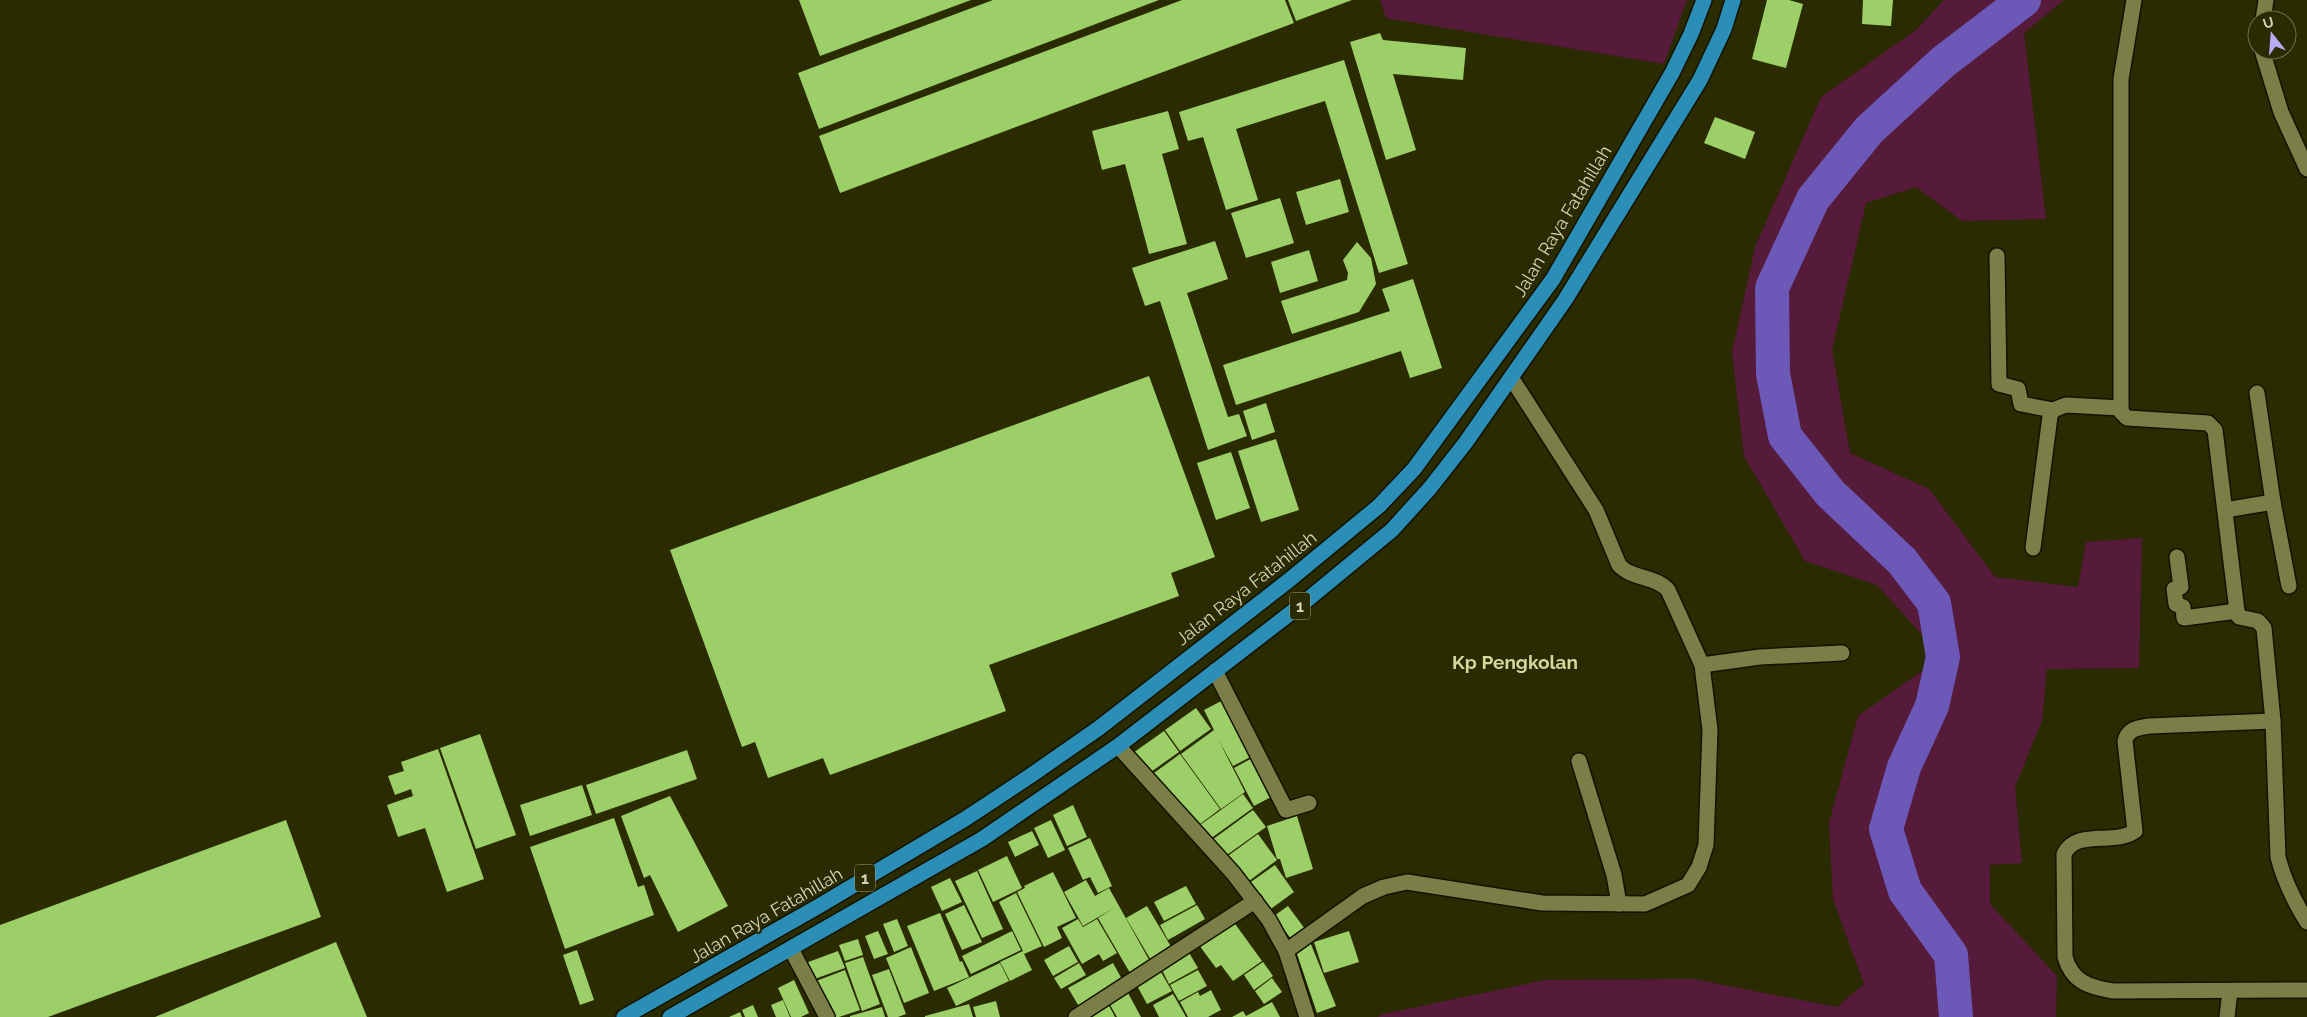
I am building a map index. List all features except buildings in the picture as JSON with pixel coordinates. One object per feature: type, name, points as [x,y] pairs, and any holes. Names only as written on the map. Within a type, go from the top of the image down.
[{"type":"highway","name":"Jalan Raya Fatahillah","points":[[624,1017],[843,892],[965,819],[1030,776],[1099,728],[1288,581],[1379,506],[1414,469],[1553,279],[1672,73],[1691,34],[1704,0]]},
{"type":"highway","name":"1","points":[[670,1017],[982,838],[1118,746],[1307,601],[1392,530],[1430,488],[1512,379],[1565,300],[1700,80],[1724,29],[1733,0]]},
{"type":"street","points":[[2134,0],[2121,79],[2121,408],[2123,416],[2127,418],[2211,424],[2215,430],[2237,611],[2239,617],[2258,621],[2264,628],[2273,721],[2278,857],[2282,875],[2292,898],[2307,922]]},
{"type":"street","points":[[2265,60],[2281,112],[2307,169]]},
{"type":"street","points":[[1997,256],[1999,384],[2018,389],[2021,404],[2053,410],[2066,405],[2121,408]]},
{"type":"street","points":[[1286,951],[1363,896],[1384,887],[1407,882],[1542,903],[1646,904],[1688,884],[1699,867],[1706,846],[1710,730],[1702,665],[1668,590],[1661,582],[1625,571],[1619,565],[1596,510],[1512,379]]},
{"type":"street","points":[[2257,393],[2273,502],[2289,586]]},
{"type":"street","points":[[2033,548],[2050,416],[2053,410]]},
{"type":"street","points":[[2225,510],[2273,502]]},
{"type":"street","points":[[2176,557],[2181,587],[2174,589],[2176,604],[2183,607],[2184,618],[2237,611]]},
{"type":"street","points":[[1702,665],[1760,657],[1842,653]]},
{"type":"street","points":[[1215,671],[1263,761],[1286,810],[1310,803]]},
{"type":"street","points":[[2273,721],[2148,726],[2132,730],[2127,734],[2125,741],[2135,831],[2124,836],[2076,841],[2069,845],[2064,854],[2065,957],[2068,969],[2075,978],[2085,985],[2113,991],[2307,990]]},
{"type":"street","points":[[1118,746],[1255,901],[1279,936],[1286,951],[1307,1017]]},
{"type":"street","points":[[1579,761],[1614,875],[1619,904]]},
{"type":"street","points":[[1084,1015],[1255,901]]},
{"type":"street","points":[[791,949],[827,1017]]},
{"type":"street","points":[[2227,1017],[2230,991]]},
{"type":"shaded area","points":[[1380,0],[1687,0],[1664,64],[1386,18]]},
{"type":"shaded area","points":[[1944,0],[2064,0],[2024,33],[2046,219],[1962,221],[1916,187],[1866,203],[1832,350],[1850,453],[1929,489],[1995,577],[2078,587],[2086,542],[2142,538],[2139,668],[2047,669],[2042,720],[2015,787],[2022,863],[1990,865],[1990,904],[2057,976],[2056,1017],[1378,1017],[1383,1014],[1545,980],[1693,979],[1837,1007],[1864,984],[1833,899],[1829,823],[1858,716],[1942,657],[1877,585],[1805,561],[1744,456],[1732,353],[1755,247],[1821,97],[1916,30]]},
{"type":"waterway","points":[[1956,1017],[1951,955],[1905,891],[1886,829],[1904,767],[1932,706],[1943,657],[1934,603],[1902,561],[1830,493],[1785,436],[1773,374],[1772,288],[1813,199],[1869,130],[1943,62],[2024,0]]},
{"type":"district","name":"Kp Pengkolan","points":[[1515,662]]}]
